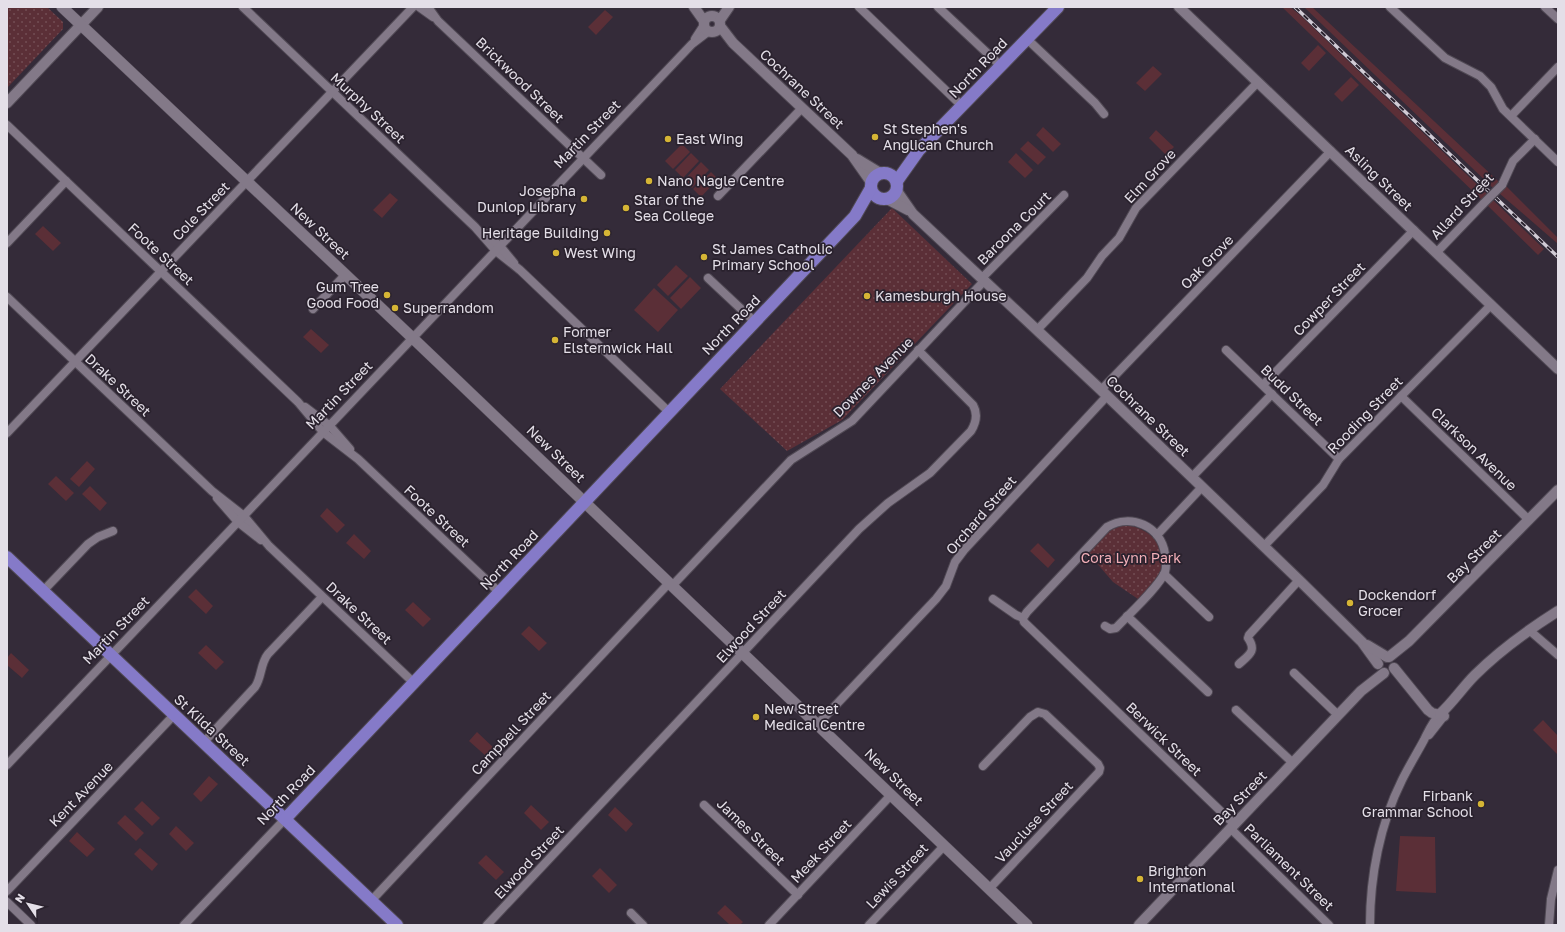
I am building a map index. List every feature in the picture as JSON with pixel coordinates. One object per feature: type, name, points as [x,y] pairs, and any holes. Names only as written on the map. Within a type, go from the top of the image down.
[{"type":"main road","name":"New Street","points":[[62,7],[413,339],[1025,924]]},
{"type":"main road","name":"North Road","points":[[884,173],[919,150],[1058,7]]},
{"type":"main road","name":"North Road","points":[[897,186],[919,150]]},
{"type":"main road","points":[[884,173],[891,174],[897,186],[895,194],[885,199],[875,196],[871,185],[873,178],[884,173]]},
{"type":"main road","name":"North Road","points":[[285,819],[855,216],[871,185]]},
{"type":"main road","name":"North Road","points":[[855,216],[885,199]]},
{"type":"main road","name":"St Kilda Street","points":[[8,559],[397,925]]},
{"type":"street","name":"Murphy Street","points":[[243,7],[669,412]]},
{"type":"street","name":"Cole Street","points":[[7,433],[413,7]]},
{"type":"street","name":"Brickwood Street","points":[[419,7],[438,21],[601,175]]},
{"type":"street","name":"Brickwood Street","points":[[428,7],[438,21]]},
{"type":"street","name":"Cochrane Street","points":[[694,7],[852,156],[871,185]]},
{"type":"street","name":"Cochrane Street","points":[[697,7],[712,23]]},
{"type":"street","name":"Martin Street","points":[[712,23],[725,7]]},
{"type":"street","name":"Martin Street","points":[[7,766],[692,44],[729,7]]},
{"type":"street","points":[[859,7],[962,106]]},
{"type":"street","points":[[938,7],[1000,66]]},
{"type":"street","name":"Asling Street","points":[[1179,7],[1558,369]]},
{"type":"street","points":[[1390,7],[1445,58],[1480,76],[1491,87],[1503,108],[1558,162]]},
{"type":"street","points":[[1545,7],[1558,19]]},
{"type":"street","points":[[7,104],[81,26],[94,8]]},
{"type":"street","points":[[1027,39],[1095,103],[1104,114]]},
{"type":"street","points":[[1511,116],[1558,67]]},
{"type":"street","name":"Elm Grove","points":[[1037,330],[1087,278],[1102,256],[1119,238],[1136,208],[1258,82]]},
{"type":"street","points":[[718,196],[802,108]]},
{"type":"street","name":"Foote Street","points":[[7,126],[298,402],[330,426],[358,459]]},
{"type":"street","name":"Allard Street","points":[[1437,252],[1502,185],[1513,161],[1534,139]]},
{"type":"street","name":"Oak Grove","points":[[1104,393],[1331,152]]},
{"type":"street","name":"Cochrane Street","points":[[852,156],[884,173]]},
{"type":"street","points":[[7,243],[66,181]]},
{"type":"street","name":"Cochrane Street","points":[[897,186],[913,214]]},
{"type":"street","name":"Baroona Court","points":[[984,279],[1064,195]]},
{"type":"street","name":"Cochrane Street","points":[[885,199],[913,214],[984,279],[1264,546],[1417,695],[1432,704],[1441,714]]},
{"type":"street","name":"Cowper Street","points":[[1263,385],[1414,230]]},
{"type":"street","points":[[313,309],[344,275]]},
{"type":"street","points":[[708,278],[755,322]]},
{"type":"street","name":"Downes Avenue","points":[[670,584],[791,460],[852,421],[984,279]]},
{"type":"street","name":"Drake Street","points":[[7,297],[322,597],[414,682]]},
{"type":"street","name":"Rooding Street","points":[[1264,546],[1323,485],[1339,460],[1491,305]]},
{"type":"street","name":"Elwood Street","points":[[487,925],[859,529],[888,503],[930,473],[974,426],[976,416],[973,405],[918,350]]},
{"type":"street","name":"Budd Street","points":[[1226,350],[1339,460]]},
{"type":"street","name":"Orchard Street","points":[[817,725],[936,599],[946,586],[955,562],[964,550],[1104,393]]},
{"type":"street","points":[[1156,533],[1272,394]]},
{"type":"street","name":"Clarkson Avenue","points":[[1402,396],[1529,520]]},
{"type":"street","name":"Foote Street","points":[[298,402],[323,432],[358,459],[499,592]]},
{"type":"street","name":"Bay Street","points":[[1139,925],[1409,641],[1558,490]]},
{"type":"street","points":[[993,599],[1016,615],[1023,618],[1032,606],[1107,527],[1112,524],[1126,521],[1143,524],[1156,533],[1162,541],[1165,553],[1166,568],[1164,574],[1156,585],[1116,628],[1110,629],[1105,626]]},
{"type":"street","points":[[43,591],[88,544],[98,537],[113,531]]},
{"type":"street","points":[[1164,574],[1209,617]]},
{"type":"street","points":[[1239,664],[1251,653],[1253,645],[1248,638],[1249,635],[1299,580]]},
{"type":"street","name":"Campbell Street","points":[[371,901],[670,584]]},
{"type":"street","points":[[203,743],[255,687],[260,679],[262,664],[268,654],[322,597]]},
{"type":"street","points":[[1370,925],[1372,884],[1381,838],[1396,794],[1424,740],[1433,732],[1441,714],[1475,676],[1494,658],[1529,630],[1558,611]]},
{"type":"street","points":[[1127,616],[1208,692]]},
{"type":"street","name":"Berwick Street","points":[[1023,618],[1027,626],[1232,826]]},
{"type":"street","points":[[1529,630],[1558,655]]},
{"type":"street","points":[[1294,673],[1338,715]]},
{"type":"street","points":[[1236,710],[1292,763]]},
{"type":"street","name":"Vaucluse Street","points":[[983,766],[1030,717],[1036,712],[1041,712],[1045,714],[1098,764],[1100,768],[1098,772],[989,889]]},
{"type":"street","name":"Kent Avenue","points":[[7,891],[174,715]]},
{"type":"street","name":"Meek Street","points":[[769,925],[891,795]]},
{"type":"street","name":"James Street","points":[[704,805],[798,895]]},
{"type":"street","name":"North Road","points":[[184,925],[285,819]]},
{"type":"street","name":"Parliament Street","points":[[1232,826],[1329,925]]},
{"type":"street","name":"Lewis Street","points":[[869,925],[944,846]]},
{"type":"street","points":[[1549,925],[1551,899],[1558,870]]},
{"type":"street","points":[[7,902],[31,925]]},
{"type":"street","points":[[631,913],[643,925]]},
{"type":"green space","points":[[7,7],[47,7],[63,22],[63,29],[7,88]]},
{"type":"green space","points":[[1282,7],[1290,7],[1300,15],[1487,194],[1482,200]]},
{"type":"green space","points":[[1304,7],[1312,7],[1499,182],[1493,188]]},
{"type":"green space","points":[[605,10],[613,17],[596,35],[588,27]]},
{"type":"green space","points":[[1318,45],[1326,53],[1309,71],[1301,63]]},
{"type":"green space","points":[[1153,66],[1162,74],[1145,91],[1136,83]]},
{"type":"green space","points":[[1351,77],[1359,85],[1342,102],[1334,94]]},
{"type":"green space","points":[[1043,127],[1061,144],[1053,152],[1036,135]]},
{"type":"green space","points":[[1156,130],[1174,147],[1166,155],[1149,138]]},
{"type":"green space","points":[[1028,141],[1046,157],[1038,165],[1020,149]]},
{"type":"green space","points":[[682,144],[690,152],[673,169],[665,161]]},
{"type":"green space","points":[[691,153],[699,161],[683,178],[675,170]]},
{"type":"green space","points":[[1016,153],[1033,170],[1025,178],[1008,162]]},
{"type":"green space","points":[[701,162],[709,170],[692,188],[684,180]]},
{"type":"green space","points":[[711,172],[718,179],[701,197],[693,189]]},
{"type":"green space","points":[[1506,186],[1558,238],[1558,244],[1499,193]]},
{"type":"green space","points":[[390,193],[398,200],[382,218],[373,210]]},
{"type":"green space","points":[[1493,200],[1544,249],[1538,255],[1487,205]]},
{"type":"green space","points":[[892,208],[972,284],[842,420],[787,451],[720,389]]},
{"type":"green space","points":[[43,226],[61,243],[53,251],[35,234]]},
{"type":"green space","points":[[676,265],[688,276],[668,296],[657,285]]},
{"type":"green space","points":[[690,277],[701,288],[681,309],[670,298]]},
{"type":"green space","points":[[654,288],[678,310],[658,332],[634,310]]},
{"type":"green space","points":[[311,329],[329,345],[321,353],[303,337]]},
{"type":"green space","points":[[87,461],[95,469],[79,487],[70,479]]},
{"type":"green space","points":[[56,476],[74,493],[66,501],[48,484]]},
{"type":"green space","points":[[90,486],[107,503],[100,511],[82,494]]},
{"type":"green space","points":[[327,508],[345,525],[337,533],[320,516]]},
{"type":"green space","name":"Cora Lynn Park","points":[[1123,525],[1141,529],[1155,539],[1162,554],[1162,563],[1158,577],[1138,599],[1113,582],[1088,553],[1109,531]]},
{"type":"green space","points":[[354,534],[371,551],[364,559],[346,543]]},
{"type":"green space","points":[[1038,543],[1055,560],[1048,568],[1030,551]]},
{"type":"green space","points":[[196,589],[213,606],[206,614],[188,597]]},
{"type":"green space","points":[[413,602],[431,619],[423,627],[405,610]]},
{"type":"green space","points":[[529,626],[547,643],[539,651],[521,634]]},
{"type":"green space","points":[[206,645],[224,662],[216,670],[198,653]]},
{"type":"green space","points":[[11,653],[29,670],[22,678],[7,665],[7,658]]},
{"type":"green space","points":[[1543,720],[1558,736],[1558,755],[1533,730]]},
{"type":"green space","points":[[477,732],[495,749],[487,757],[469,741]]},
{"type":"green space","points":[[209,776],[218,784],[201,802],[193,794]]},
{"type":"green space","points":[[142,801],[160,818],[152,826],[134,809]]},
{"type":"green space","points":[[531,805],[549,822],[541,830],[524,813]]},
{"type":"green space","points":[[615,807],[633,824],[626,832],[608,815]]},
{"type":"green space","points":[[125,815],[144,833],[136,841],[117,823]]},
{"type":"green space","points":[[176,826],[194,843],[186,851],[169,834]]},
{"type":"green space","points":[[77,832],[95,849],[87,857],[69,841]]},
{"type":"green space","points":[[1400,836],[1435,837],[1436,893],[1396,891]]},
{"type":"green space","points":[[140,848],[158,864],[152,871],[134,854]]},
{"type":"green space","points":[[486,855],[504,872],[496,880],[478,863]]},
{"type":"green space","points":[[600,868],[617,885],[609,893],[592,876]]},
{"type":"green space","points":[[725,905],[743,922],[740,925],[730,925],[717,913]]},
{"type":"railway","points":[[1295,7],[1558,257]]},
{"type":"place","name":"St Stephen's Anglican Church","points":[[875,137]]},
{"type":"place","name":"East Wing","points":[[668,139]]},
{"type":"place","name":"Nano Nagle Centre","points":[[649,181]]},
{"type":"place","name":"Josepha Dunlop Library","points":[[584,199]]},
{"type":"place","name":"Star of the Sea College","points":[[626,208]]},
{"type":"place","name":"Heritage Building","points":[[607,233]]},
{"type":"place","name":"West Wing","points":[[556,253]]},
{"type":"place","name":"St James Catholic Primary School","points":[[704,257]]},
{"type":"place","name":"Gum Tree Good Food","points":[[387,295]]},
{"type":"place","name":"Kamesburgh House","points":[[867,296]]},
{"type":"place","name":"Superrandom","points":[[395,308]]},
{"type":"place","name":"Former Elsternwick Hall","points":[[555,340]]},
{"type":"place","name":"Dockendorf Grocer","points":[[1350,603]]},
{"type":"place","name":"New Street Medical Centre","points":[[756,717]]},
{"type":"place","name":"Firbank Grammar School","points":[[1481,804]]},
{"type":"place","name":"Brighton International","points":[[1140,879]]}]
